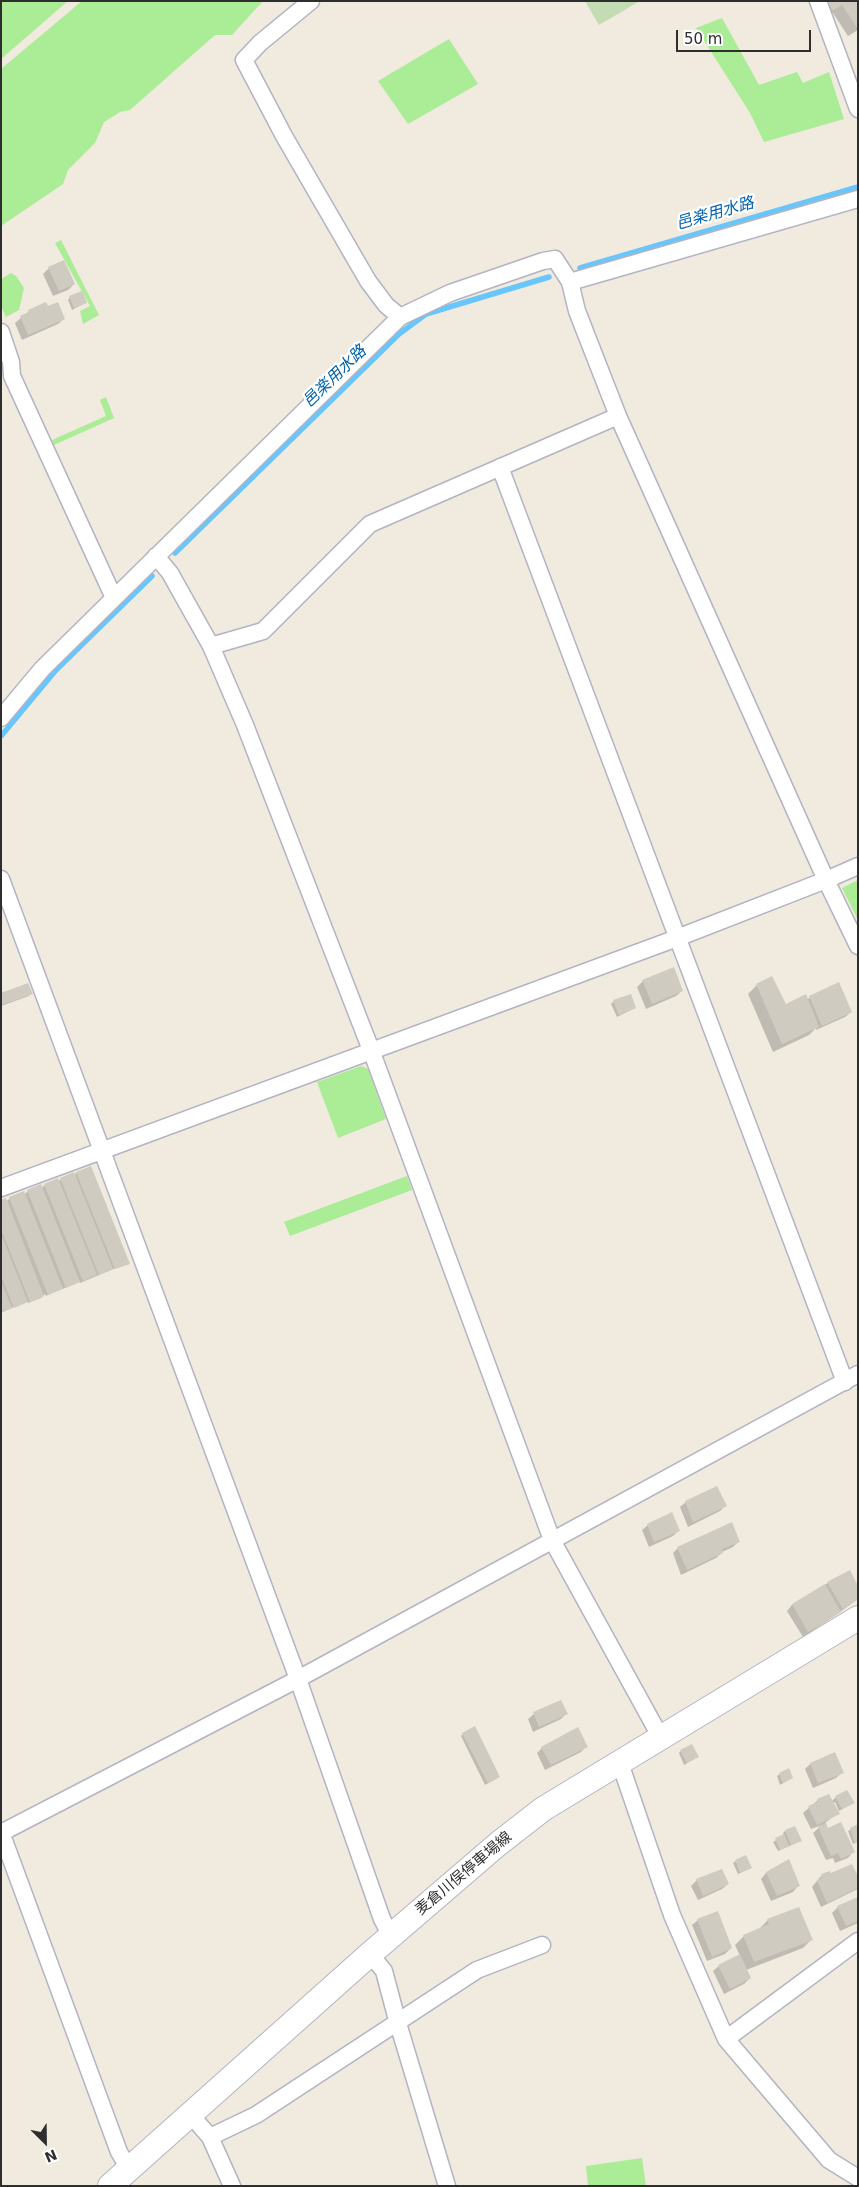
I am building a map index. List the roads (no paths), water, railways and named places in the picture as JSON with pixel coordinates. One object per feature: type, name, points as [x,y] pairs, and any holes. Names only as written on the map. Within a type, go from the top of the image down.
[{"type":"main road","name":"麦倉川俣停車場線","points":[[110,2186],[370,1954],[498,1844],[543,1809],[858,1618]]},
{"type":"street","points":[[311,1],[260,43],[244,60],[284,136],[368,281],[386,305],[400,317]]},
{"type":"street","points":[[818,1],[858,108]]},
{"type":"street","points":[[570,282],[858,199]]},
{"type":"street","points":[[1,718],[42,669],[400,317],[450,293],[543,261],[555,259],[570,282],[577,311],[618,416],[826,880],[858,946]]},
{"type":"street","points":[[1,332],[11,362],[12,376],[114,598]]},
{"type":"street","points":[[211,646],[263,631],[370,524],[618,416]]},
{"type":"street","points":[[129,2169],[119,2152],[1,1833],[298,1679],[851,1378],[677,938],[500,467]]},
{"type":"street","points":[[156,556],[170,572],[211,646],[245,725],[371,1050],[552,1540],[661,1738]]},
{"type":"street","points":[[1,1188],[677,938],[858,866]]},
{"type":"street","points":[[1,879],[298,1679],[382,1919],[392,1936]]},
{"type":"street","points":[[620,1763],[672,1915],[726,2039],[829,2160],[858,2178]]},
{"type":"street","points":[[726,2039],[858,1941]]},
{"type":"street","points":[[210,2137],[256,2114],[397,2020],[477,1970],[542,1945]]},
{"type":"street","points":[[370,1954],[384,1971],[447,2186]]},
{"type":"street","points":[[190,2114],[210,2137],[232,2186]]},
{"type":"waterway","name":"邑楽用水路","points":[[580,268],[858,187]]},
{"type":"waterway","name":"邑楽用水路","points":[[175,553],[399,334],[426,314],[549,277]]},
{"type":"waterway","name":"邑楽用水路","points":[[1,736],[56,670],[152,576]]}]
